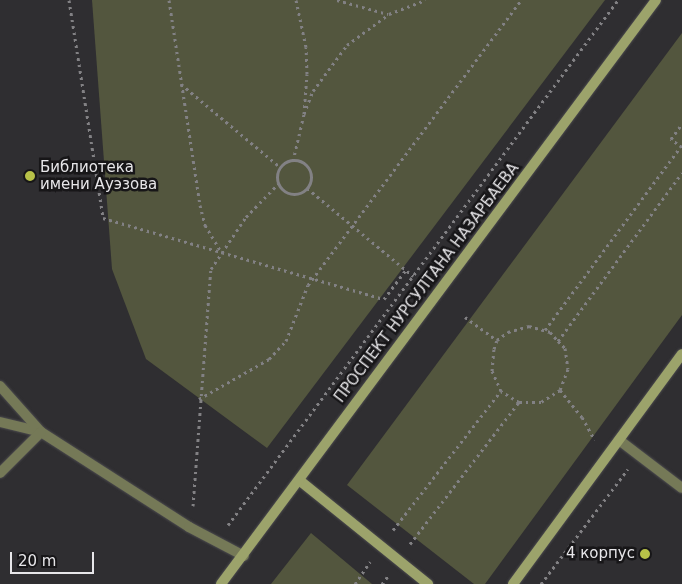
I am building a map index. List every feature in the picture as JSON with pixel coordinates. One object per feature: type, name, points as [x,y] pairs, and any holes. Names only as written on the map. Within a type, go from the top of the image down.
[{"type":"main road","name":"ПРОСПЕКТ НУРСУЛТАНА НАЗАРБАЕВА","points":[[221,584],[244,556],[656,0]]},
{"type":"main road","points":[[513,584],[682,354]]},
{"type":"main road","points":[[299,480],[428,584]]},
{"type":"street","points":[[0,386],[41,432],[216,543],[244,556]]},
{"type":"street","points":[[0,422],[41,432]]},
{"type":"street","points":[[0,473],[41,432]]},
{"type":"street","points":[[619,440],[682,488]]},
{"type":"path","points":[[69,0],[103,218],[384,299],[406,270]]},
{"type":"path","points":[[169,0],[180,84],[200,205],[205,225],[221,252]]},
{"type":"path","points":[[296,0],[306,47],[304,114]]},
{"type":"path","points":[[337,0],[388,14]]},
{"type":"path","points":[[294,161],[304,114],[313,91],[347,45],[388,14],[425,0]]},
{"type":"path","points":[[200,399],[270,359],[281,347],[313,279],[521,0]]},
{"type":"path","points":[[216,543],[618,0]]},
{"type":"path","points":[[180,84],[280,167]]},
{"type":"path","points":[[545,330],[681,147],[671,139],[682,124]]},
{"type":"path","points":[[280,167],[294,161],[305,164],[310,171],[307,188]]},
{"type":"path","points":[[192,528],[211,269],[221,252],[259,202],[278,184],[280,167]]},
{"type":"path","points":[[558,341],[682,172]]},
{"type":"path","points":[[278,184],[291,195],[307,188]]},
{"type":"path","points":[[307,188],[414,276]]},
{"type":"path","points":[[465,317],[497,340]]},
{"type":"path","points":[[529,326],[545,330],[564,348],[568,370],[560,390],[541,402],[519,402],[501,391],[492,371],[497,340],[508,332],[529,326]]},
{"type":"path","points":[[560,390],[582,417],[605,459],[621,477]]},
{"type":"path","points":[[355,584],[381,545],[501,391]]},
{"type":"path","points":[[382,584],[519,402]]},
{"type":"path","points":[[541,584],[621,477],[640,455]]},
{"type":"green space","points":[[92,0],[605,0],[267,448],[146,359],[112,269]]},
{"type":"green space","points":[[682,33],[682,315],[485,584],[474,584],[347,485]]},
{"type":"green space","points":[[311,533],[372,584],[271,584]]},
{"type":"place","name":"Библиотека имени Ауэзова","points":[[30,176]]},
{"type":"place","name":"4 корпус","points":[[645,554]]}]
